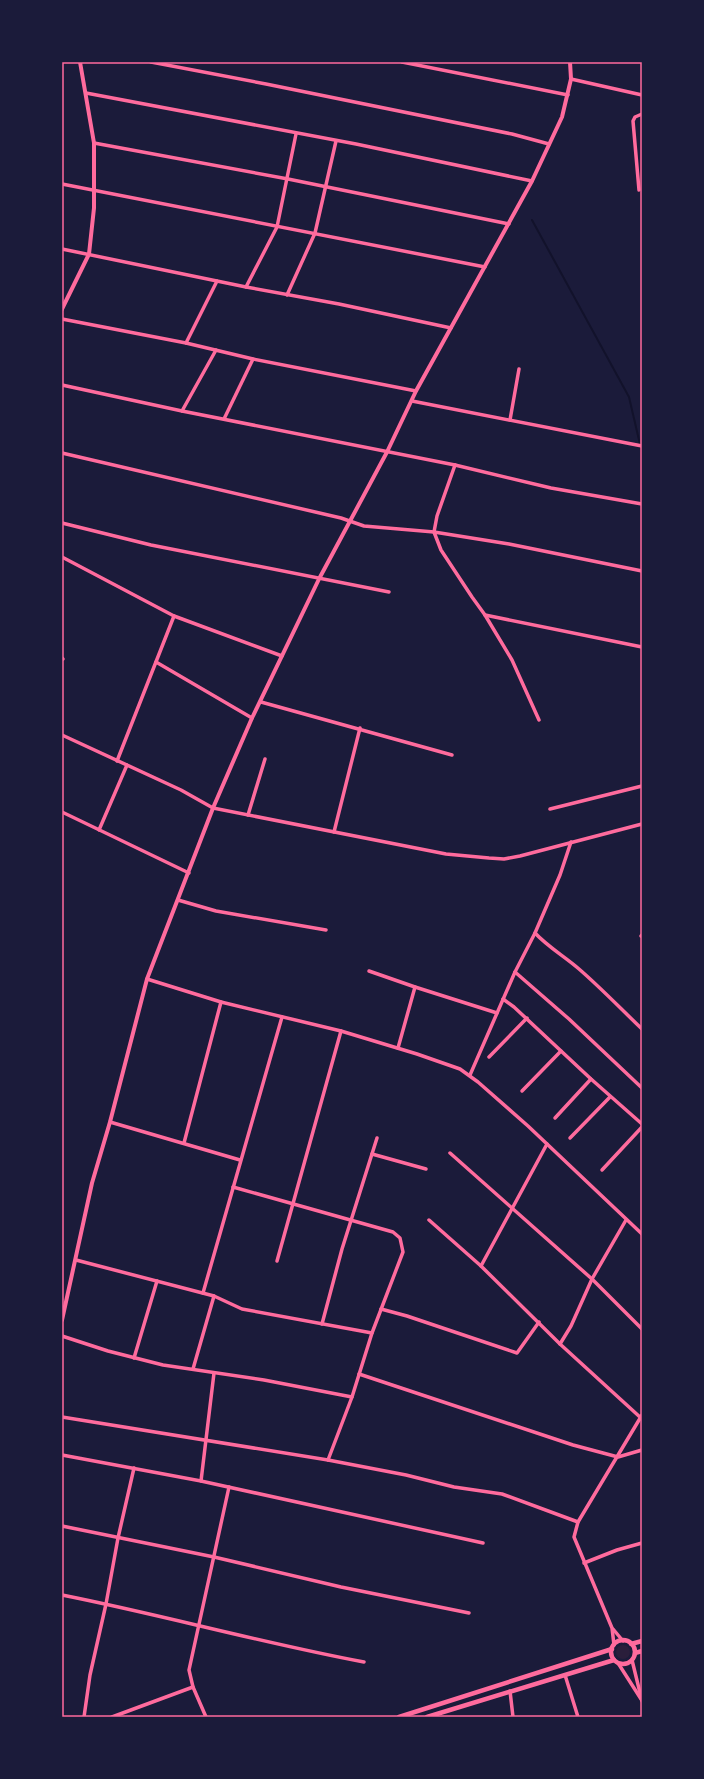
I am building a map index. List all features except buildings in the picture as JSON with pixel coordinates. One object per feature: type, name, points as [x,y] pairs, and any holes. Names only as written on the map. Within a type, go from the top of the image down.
[{"type":"main road","points":[[616,1662],[612,1655],[613,1647],[616,1642],[623,1641],[631,1644],[642,1641]]},
{"type":"main road","points":[[427,1717],[565,1674],[616,1662],[626,1664],[632,1660],[635,1653],[631,1644]]},
{"type":"main road","points":[[399,1717],[613,1647]]},
{"type":"main road","points":[[635,1653],[642,1651]]},
{"type":"street","points":[[62,309],[89,254],[95,190],[94,143],[80,62]]},
{"type":"street","points":[[150,62],[346,100],[549,144]]},
{"type":"street","points":[[402,62],[568,95]]},
{"type":"street","points":[[62,1320],[92,1184],[110,1122],[147,979],[213,808],[252,718],[319,579],[387,452],[416,391],[532,181],[562,117],[571,79],[570,62]]},
{"type":"street","points":[[571,79],[642,95]]},
{"type":"street","points":[[86,93],[336,141],[532,181]]},
{"type":"street","points":[[639,190],[633,121],[635,117],[642,114]]},
{"type":"street","points":[[246,287],[277,227],[296,134]]},
{"type":"street","points":[[287,295],[315,233],[327,187],[336,141]]},
{"type":"street","points":[[94,143],[288,179],[509,224]]},
{"type":"street","points":[[62,184],[277,227],[485,266]]},
{"type":"street","points":[[62,249],[246,287],[339,304],[451,328]]},
{"type":"street","points":[[186,343],[217,281]]},
{"type":"street","points":[[62,319],[416,391]]},
{"type":"street","points":[[182,411],[216,350]]},
{"type":"street","points":[[224,419],[253,359]]},
{"type":"street","points":[[510,420],[519,369]]},
{"type":"street","points":[[62,385],[182,411],[455,465],[551,488],[642,504]]},
{"type":"street","points":[[412,401],[642,446]]},
{"type":"street","points":[[62,452],[351,521],[364,526],[434,532],[509,544],[642,571]]},
{"type":"street","points":[[455,465],[437,516],[434,532],[441,550],[485,615],[512,660],[539,720]]},
{"type":"street","points":[[62,523],[151,545],[389,592]]},
{"type":"street","points":[[62,557],[174,616],[282,656]]},
{"type":"street","points":[[485,615],[642,647]]},
{"type":"street","points":[[116,761],[174,616]]},
{"type":"street","points":[[156,662],[252,718]]},
{"type":"street","points":[[261,702],[360,728],[452,755]]},
{"type":"street","points":[[334,832],[360,728]]},
{"type":"street","points":[[62,735],[181,790],[213,808],[446,854],[504,859],[642,824]]},
{"type":"street","points":[[248,814],[265,759]]},
{"type":"street","points":[[99,830],[127,765]]},
{"type":"street","points":[[550,809],[642,786]]},
{"type":"street","points":[[62,812],[189,873]]},
{"type":"street","points":[[470,1075],[515,972],[536,933],[560,875],[571,842]]},
{"type":"street","points":[[178,900],[216,912],[326,930]]},
{"type":"street","points":[[536,933],[546,945],[570,961],[602,989],[642,1029]]},
{"type":"street","points":[[369,971],[497,1013]]},
{"type":"street","points":[[515,972],[569,1019],[642,1088]]},
{"type":"street","points":[[147,979],[220,1002],[341,1031],[450,1065],[470,1075],[547,1144],[642,1234]]},
{"type":"street","points":[[398,1048],[415,987]]},
{"type":"street","points":[[503,999],[527,1018],[642,1126],[602,1170]]},
{"type":"street","points":[[184,1143],[220,1002]]},
{"type":"street","points":[[203,1293],[282,1017]]},
{"type":"street","points":[[489,1057],[527,1018]]},
{"type":"street","points":[[277,1261],[341,1031]]},
{"type":"street","points":[[522,1091],[561,1051]]},
{"type":"street","points":[[555,1118],[591,1079]]},
{"type":"street","points":[[570,1138],[610,1096]]},
{"type":"street","points":[[110,1122],[240,1160]]},
{"type":"street","points":[[322,1324],[351,1221],[377,1138]]},
{"type":"street","points":[[481,1266],[547,1144]]},
{"type":"street","points":[[450,1153],[592,1279],[642,1329]]},
{"type":"street","points":[[372,1154],[426,1169]]},
{"type":"street","points":[[233,1187],[393,1232],[400,1238],[403,1252],[372,1333],[352,1397],[328,1460]]},
{"type":"street","points":[[429,1220],[481,1266],[560,1344],[641,1416],[578,1522],[574,1537],[612,1628],[623,1641]]},
{"type":"street","points":[[560,1344],[571,1326],[592,1279],[626,1220]]},
{"type":"street","points":[[76,1260],[214,1296],[242,1309],[372,1333]]},
{"type":"street","points":[[134,1358],[157,1281]]},
{"type":"street","points":[[193,1369],[214,1296]]},
{"type":"street","points":[[381,1309],[407,1316],[517,1353],[539,1322]]},
{"type":"street","points":[[62,1336],[134,1358],[163,1365],[264,1380],[352,1397]]},
{"type":"street","points":[[201,1481],[214,1373]]},
{"type":"street","points":[[359,1374],[573,1445],[618,1457],[642,1450]]},
{"type":"street","points":[[62,1417],[328,1460],[406,1475],[454,1487],[502,1494],[578,1522]]},
{"type":"street","points":[[62,1455],[230,1487],[483,1543]]},
{"type":"street","points":[[84,1717],[90,1676],[134,1468]]},
{"type":"street","points":[[206,1717],[193,1687],[189,1670],[198,1624],[230,1487]]},
{"type":"street","points":[[62,1526],[214,1557],[348,1588],[469,1613]]},
{"type":"street","points":[[584,1563],[617,1550],[642,1543]]},
{"type":"street","points":[[62,1595],[198,1624],[276,1644],[364,1662]]},
{"type":"street","points":[[612,1628],[613,1647]]},
{"type":"street","points":[[632,1660],[642,1700]]},
{"type":"street","points":[[616,1662],[642,1700]]},
{"type":"street","points":[[565,1674],[578,1717]]},
{"type":"street","points":[[112,1717],[193,1687]]},
{"type":"street","points":[[510,1691],[513,1717]]},
{"type":"shaded area","points":[[620,1645],[626,1645],[630,1649],[630,1655],[626,1659],[620,1659],[616,1655],[616,1649]]},
{"type":"waterway","points":[[532,220],[629,397],[642,453]]}]
